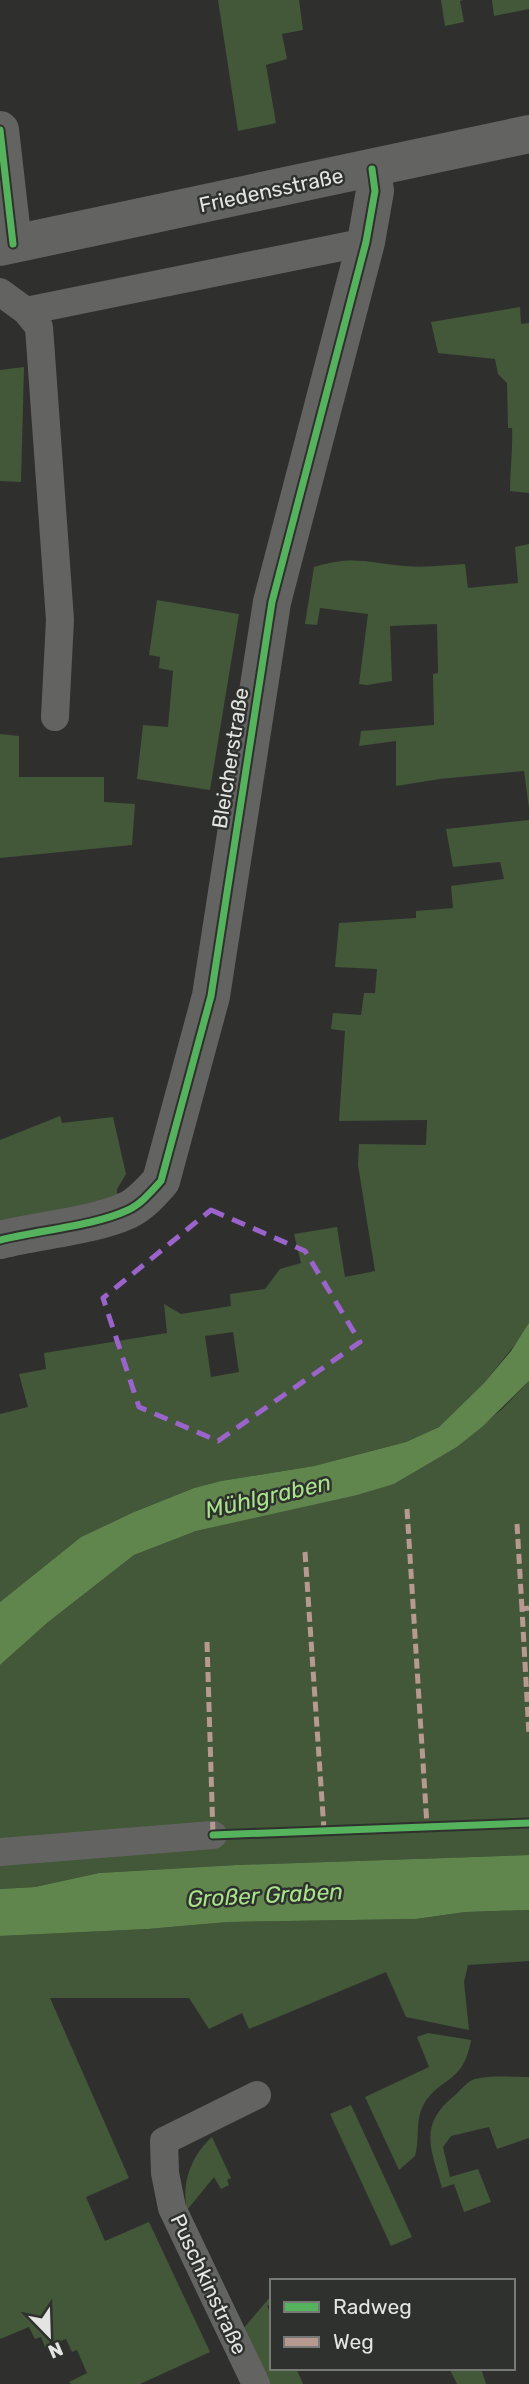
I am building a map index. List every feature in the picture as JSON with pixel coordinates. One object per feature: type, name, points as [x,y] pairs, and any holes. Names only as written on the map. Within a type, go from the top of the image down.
[{"type":"street","name":"Friedensstraße","points":[[0,130],[7,245],[529,134]]},
{"type":"street","name":"Bleicherstraße","points":[[0,1240],[102,1219],[130,1210],[161,1181],[211,996],[272,602],[366,242],[375,191],[372,169]]},
{"type":"lane","points":[[26,311],[366,242]]},
{"type":"lane","points":[[0,292],[26,311],[39,327],[60,620],[55,717]]},
{"type":"lane","points":[[0,1852],[213,1835]]},
{"type":"lane","name":"Puschkinstraße","points":[[256,2384],[172,2208],[164,2141],[257,2095]]},
{"type":"highlighted area","points":[[211,1210],[305,1251],[360,1342],[218,1441],[139,1407],[103,1298]]},
{"type":"shaded area","points":[[218,0],[299,0],[303,30],[282,34],[287,59],[266,65],[276,123],[238,131]]},
{"type":"shaded area","points":[[441,0],[463,0],[460,1],[464,22],[445,26]]},
{"type":"shaded area","points":[[492,0],[529,0],[529,9],[494,16]]},
{"type":"shaded area","points":[[520,307],[521,324],[529,323],[529,493],[510,491],[512,428],[508,428],[507,383],[498,374],[495,359],[438,353],[431,322]]},
{"type":"shaded area","points":[[24,367],[21,482],[0,481],[0,370]]},
{"type":"shaded area","points":[[529,544],[529,808],[524,771],[396,786],[396,741],[359,746],[361,731],[434,725],[433,674],[438,673],[437,624],[390,626],[392,681],[359,684],[368,614],[320,608],[317,625],[305,624],[314,567],[340,561],[413,567],[465,564],[468,588],[518,583],[515,547]]},
{"type":"shaded area","points":[[157,600],[239,614],[210,790],[137,779],[143,725],[168,727],[173,671],[159,668],[160,657],[149,655]]},
{"type":"shaded area","points":[[0,734],[19,736],[19,777],[104,777],[104,802],[135,804],[132,845],[0,858]]},
{"type":"shaded area","points":[[529,820],[529,1323],[525,1332],[484,1383],[439,1427],[406,1442],[314,1466],[194,1488],[81,1537],[0,1602],[0,1414],[28,1407],[19,1374],[46,1369],[44,1353],[167,1333],[164,1304],[181,1314],[231,1306],[230,1294],[265,1289],[280,1269],[301,1263],[294,1234],[337,1227],[345,1277],[375,1271],[358,1165],[359,1144],[426,1145],[427,1120],[339,1121],[345,1031],[331,1029],[333,1013],[361,1015],[364,993],[375,993],[377,969],[335,967],[339,923],[416,918],[416,911],[453,908],[451,886],[504,879],[500,862],[453,867],[446,829]],"holes":[[[233,1332],[239,1372],[211,1377],[205,1336]]]},
{"type":"shaded area","points":[[60,1116],[62,1123],[113,1117],[126,1174],[117,1189],[117,1195],[82,1206],[0,1222],[0,1140]]},
{"type":"shaded area","points":[[529,1381],[529,1855],[236,1865],[99,1873],[35,1887],[0,1889],[0,1665],[47,1623],[134,1555],[196,1531],[394,1484],[457,1447],[502,1409]]},
{"type":"shaded area","points":[[529,1910],[529,1961],[468,1965],[464,1982],[469,2030],[406,2017],[386,1972],[249,2029],[242,2013],[209,2029],[189,1998],[50,1998],[129,2178],[86,2197],[105,2241],[149,2222],[210,2352],[140,2384],[71,2384],[69,2382],[87,2373],[77,2350],[72,2352],[66,2339],[45,2347],[41,2337],[35,2339],[29,2327],[0,2339],[0,1936],[228,1922],[416,1919],[465,1912]]},
{"type":"shaded area","points":[[428,2033],[471,2040],[467,2055],[457,2073],[429,2096],[423,2106],[415,2156],[399,2170],[365,2097],[429,2067],[417,2037]]},
{"type":"shaded area","points":[[529,2077],[529,2138],[497,2149],[489,2127],[451,2136],[443,2147],[450,2177],[478,2169],[491,2202],[464,2212],[454,2184],[442,2188],[431,2149],[431,2128],[435,2117],[472,2080]]},
{"type":"shaded area","points":[[351,2105],[412,2237],[391,2246],[330,2114]]},
{"type":"shaded area","points":[[212,2137],[231,2178],[227,2180],[229,2185],[221,2189],[214,2177],[187,2210],[186,2189],[190,2170],[199,2152]]},
{"type":"shaded area","points":[[270,2297],[270,2305],[267,2306],[270,2312],[270,2370],[297,2370],[303,2384],[269,2384],[243,2329]]},
{"type":"shaded area","points":[[450,2370],[482,2370],[486,2384],[457,2384]]},
{"type":"water","name":"Mühlgraben","points":[[529,1323],[529,1381],[457,1447],[394,1484],[357,1495],[196,1531],[134,1555],[47,1623],[0,1665],[0,1602],[81,1537],[194,1488],[314,1466],[406,1442],[439,1427],[484,1383],[511,1351]]},
{"type":"water","name":"Großer Graben","points":[[529,1855],[529,1910],[465,1912],[416,1919],[228,1922],[0,1936],[0,1889],[35,1887],[99,1873],[236,1865]]},
{"type":"marked path","points":[[407,1509],[427,1826]]},
{"type":"marked path","points":[[517,1524],[522,1609]]},
{"type":"marked path","points":[[305,1552],[324,1830]]},
{"type":"marked path","points":[[529,1608],[522,1609],[529,1735]]},
{"type":"marked path","points":[[207,1642],[213,1835],[218,1835]]},
{"type":"cycle path","points":[[0,130],[13,244]]},
{"type":"cycle path","points":[[0,1240],[83,1224],[128,1210],[146,1197],[161,1181],[211,996],[272,602],[366,242],[375,191],[372,169]]},
{"type":"cycle path","points":[[213,1835],[529,1823]]}]
